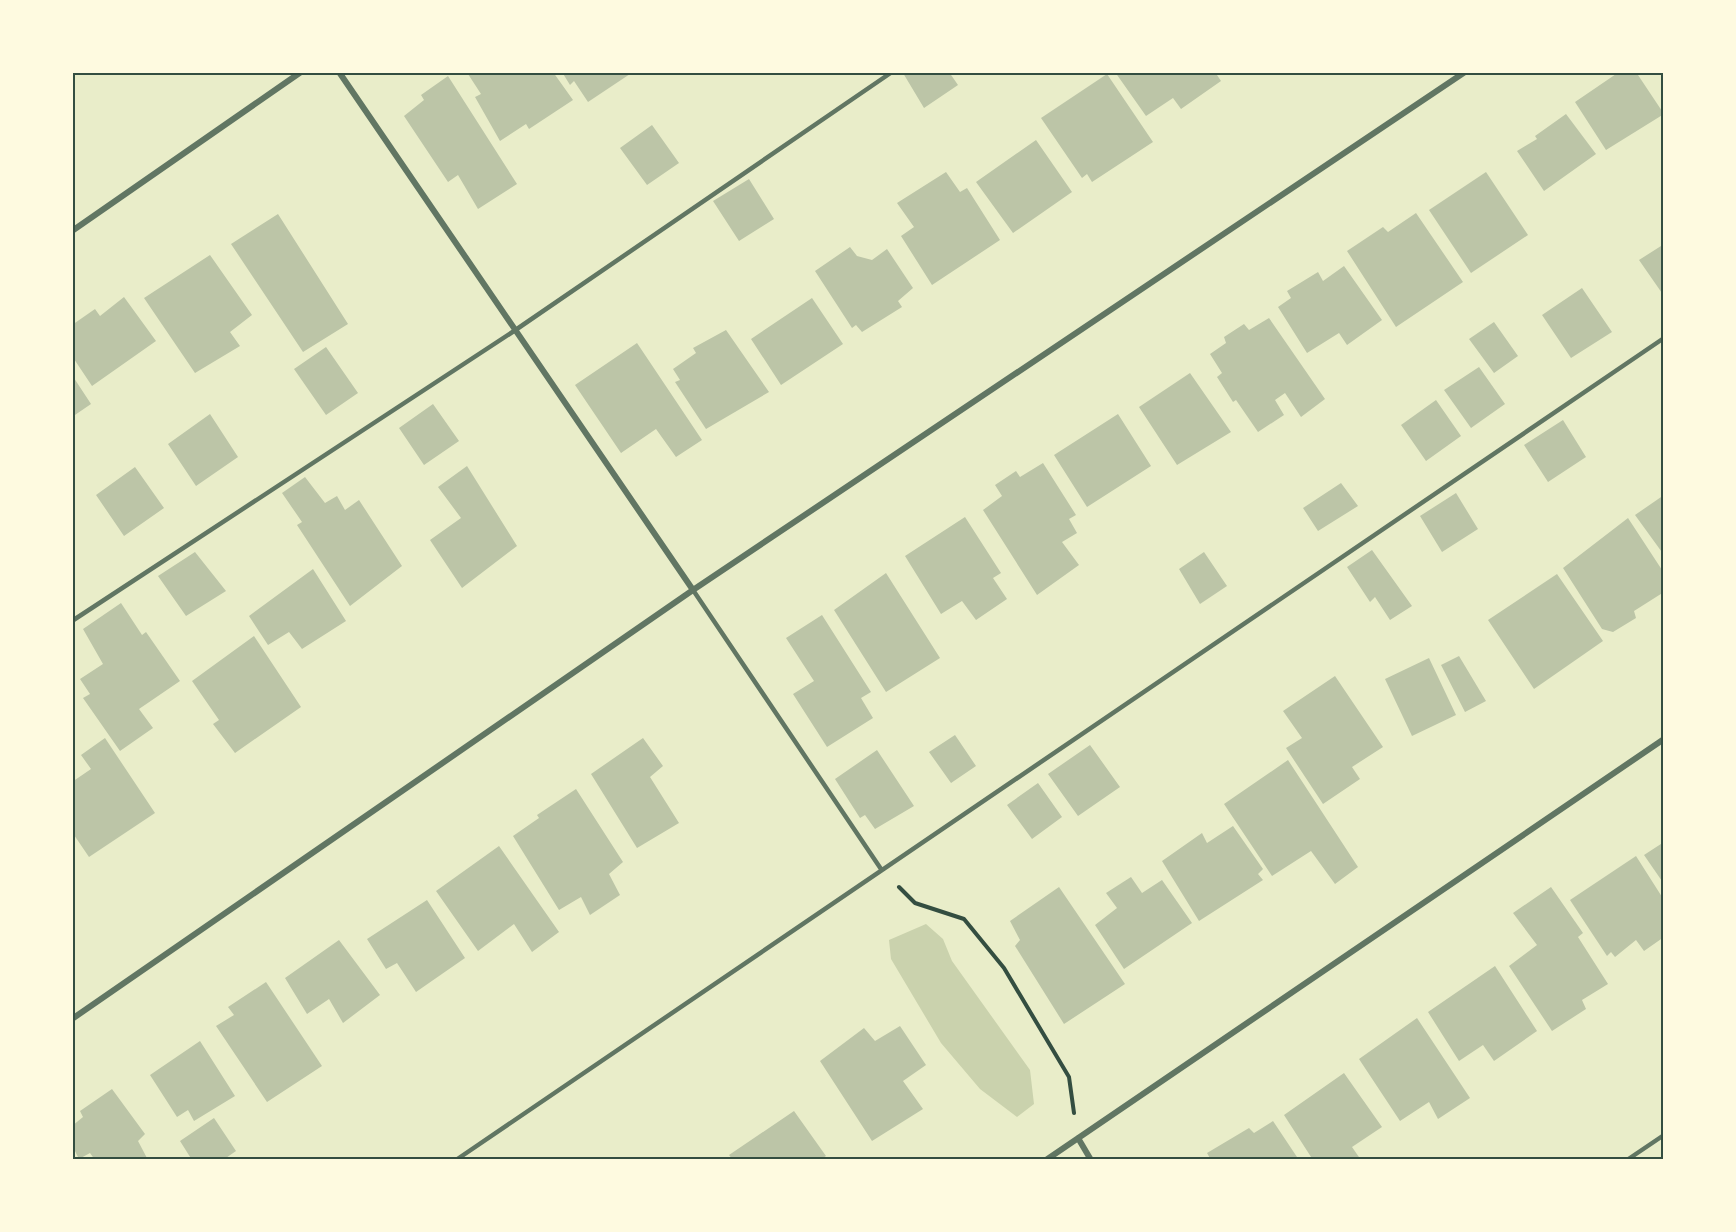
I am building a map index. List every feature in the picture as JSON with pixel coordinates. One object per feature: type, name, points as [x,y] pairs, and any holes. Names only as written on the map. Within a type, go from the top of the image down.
[{"type":"street","points":[[72,231],[301,72]]},
{"type":"street","points":[[339,72],[693,590]]},
{"type":"street","points":[[72,1019],[693,590],[1465,72]]},
{"type":"street","points":[[1046,1160],[1664,739]]},
{"type":"street","points":[[1078,1138],[1091,1160]]},
{"type":"lane","points":[[72,621],[514,331],[892,72]]},
{"type":"lane","points":[[456,1160],[1664,338]]},
{"type":"lane","points":[[693,590],[881,869]]},
{"type":"lane","points":[[1627,1160],[1664,1135]]},
{"type":"path","points":[[881,869],[915,903],[964,919],[1004,968],[1069,1077],[1078,1138]]},
{"type":"green space","points":[[926,924],[943,939],[952,961],[1030,1070],[1034,1104],[1017,1117],[980,1089],[941,1043],[891,959],[889,940]]},
{"type":"building","points":[[471,72],[553,72],[573,100],[529,129],[526,124],[500,141],[475,97],[481,94],[468,74]]},
{"type":"building","points":[[562,72],[633,72],[588,102],[574,81],[570,85]]},
{"type":"building","points":[[949,72],[958,85],[924,108],[903,73]]},
{"type":"building","points":[[1115,72],[1215,72],[1221,81],[1181,109],[1173,98],[1146,116]]},
{"type":"building","points":[[1619,72],[1636,72],[1664,114],[1606,150],[1575,102]]},
{"type":"building","points":[[1107,74],[1153,142],[1092,182],[1087,174],[1082,178],[1041,118]]},
{"type":"building","points":[[448,76],[517,184],[478,209],[458,175],[448,182],[404,116],[424,100],[421,95]]},
{"type":"building","points":[[1566,114],[1596,154],[1544,191],[1517,151],[1537,139],[1535,136]]},
{"type":"building","points":[[652,125],[679,163],[647,185],[620,148]]},
{"type":"building","points":[[1036,140],[1072,192],[1013,233],[976,182]]},
{"type":"building","points":[[946,172],[960,192],[967,188],[1000,240],[932,285],[901,236],[914,227],[897,203]]},
{"type":"building","points":[[1486,172],[1528,235],[1471,273],[1429,210]]},
{"type":"building","points":[[749,179],[774,219],[739,241],[713,201]]},
{"type":"building","points":[[1416,213],[1463,282],[1396,327],[1347,251],[1383,227],[1388,232]]},
{"type":"building","points":[[278,214],[348,324],[303,352],[231,244]]},
{"type":"building","points":[[1661,246],[1664,251],[1664,296],[1639,260]]},
{"type":"building","points":[[850,247],[857,256],[872,260],[887,249],[913,288],[898,301],[902,307],[862,332],[856,325],[852,328],[815,271]]},
{"type":"building","points":[[210,255],[252,315],[230,332],[240,346],[195,373],[144,298]]},
{"type":"building","points":[[1344,266],[1382,320],[1347,345],[1339,333],[1307,353],[1278,307],[1291,298],[1287,291],[1318,272],[1323,281]]},
{"type":"building","points":[[1582,288],[1612,332],[1571,358],[1542,315]]},
{"type":"building","points":[[124,297],[156,341],[92,386],[72,356],[72,325],[95,309],[100,316]]},
{"type":"building","points":[[812,298],[843,344],[781,385],[751,339]]},
{"type":"building","points":[[1269,318],[1325,399],[1301,417],[1285,393],[1275,400],[1284,415],[1258,432],[1236,400],[1233,402],[1217,377],[1222,373],[1210,354],[1226,343],[1224,337],[1244,324],[1249,330]]},
{"type":"building","points":[[1494,322],[1518,356],[1494,373],[1469,339]]},
{"type":"building","points":[[726,330],[769,392],[706,429],[675,382],[680,380],[673,369],[696,353],[693,348]]},
{"type":"building","points":[[637,343],[702,440],[676,457],[656,429],[621,453],[575,385]]},
{"type":"building","points":[[326,347],[358,393],[326,415],[294,369]]},
{"type":"building","points":[[1479,367],[1505,404],[1471,428],[1444,390]]},
{"type":"building","points":[[1190,373],[1231,432],[1177,465],[1139,407]]},
{"type":"building","points":[[72,375],[91,404],[72,417]]},
{"type":"building","points":[[1436,400],[1461,436],[1426,461],[1401,425]]},
{"type":"building","points":[[433,404],[459,441],[424,465],[399,428]]},
{"type":"building","points":[[210,414],[238,457],[196,486],[168,444]]},
{"type":"building","points":[[1118,414],[1151,466],[1087,507],[1054,455]]},
{"type":"building","points":[[1563,420],[1586,457],[1548,482],[1524,445]]},
{"type":"building","points":[[1043,463],[1076,515],[1069,519],[1077,533],[1062,542],[1079,565],[1037,595],[983,510],[1002,496],[995,485],[1016,471],[1020,477]]},
{"type":"building","points":[[467,466],[517,546],[462,588],[430,540],[461,518],[438,487]]},
{"type":"building","points":[[135,467],[164,508],[124,536],[96,495]]},
{"type":"building","points":[[305,477],[325,503],[337,496],[345,510],[359,500],[402,566],[350,606],[297,525],[302,522],[282,493]]},
{"type":"building","points":[[1341,483],[1358,506],[1318,531],[1303,508]]},
{"type":"building","points":[[1456,493],[1478,529],[1442,552],[1420,516]]},
{"type":"building","points":[[1664,495],[1664,555],[1635,515]]},
{"type":"building","points":[[965,517],[1001,573],[993,578],[1007,599],[976,620],[962,601],[941,614],[905,556]]},
{"type":"building","points":[[1628,518],[1664,573],[1664,592],[1634,611],[1636,618],[1613,632],[1602,629],[1563,568]]},
{"type":"building","points":[[1372,550],[1412,606],[1390,620],[1375,597],[1370,602],[1347,567]]},
{"type":"building","points":[[195,552],[226,591],[186,616],[158,576]]},
{"type":"building","points":[[1204,552],[1227,586],[1200,604],[1179,569]]},
{"type":"building","points":[[313,569],[346,621],[302,649],[289,632],[268,645],[249,616]]},
{"type":"building","points":[[886,573],[940,658],[886,692],[834,610]]},
{"type":"building","points":[[1557,574],[1603,641],[1534,689],[1488,620]]},
{"type":"building","points":[[121,603],[142,635],[146,632],[180,681],[139,709],[153,728],[120,751],[83,698],[90,694],[80,679],[103,664],[83,629]]},
{"type":"building","points":[[822,615],[871,692],[861,698],[873,718],[827,747],[793,694],[814,681],[786,638]]},
{"type":"building","points":[[254,636],[301,707],[235,753],[213,724],[219,720],[192,681]]},
{"type":"building","points":[[1459,656],[1486,701],[1465,712],[1441,665]]},
{"type":"building","points":[[1429,658],[1456,715],[1412,736],[1385,679]]},
{"type":"building","points":[[1335,676],[1383,747],[1352,767],[1360,779],[1323,804],[1286,748],[1302,738],[1283,711]]},
{"type":"building","points":[[955,735],[976,766],[951,783],[929,752]]},
{"type":"building","points":[[105,738],[155,813],[89,857],[72,832],[72,782],[91,769],[81,755]]},
{"type":"building","points":[[643,738],[663,766],[650,777],[679,823],[637,848],[591,774]]},
{"type":"building","points":[[1090,745],[1120,787],[1078,816],[1048,774]]},
{"type":"building","points":[[877,750],[914,806],[875,829],[865,815],[860,818],[835,779]]},
{"type":"building","points":[[1288,760],[1358,867],[1335,884],[1311,851],[1272,876],[1224,804]]},
{"type":"building","points":[[1038,783],[1062,817],[1032,839],[1007,805]]},
{"type":"building","points":[[576,789],[623,862],[609,874],[620,895],[590,915],[581,897],[559,910],[513,836],[539,818],[537,815]]},
{"type":"building","points":[[1233,826],[1263,869],[1258,874],[1263,880],[1199,921],[1162,861],[1202,833],[1207,843]]},
{"type":"building","points":[[1664,842],[1664,884],[1644,855]]},
{"type":"building","points":[[499,846],[559,932],[532,952],[514,924],[478,951],[436,891]]},
{"type":"building","points":[[1636,856],[1664,900],[1664,937],[1644,951],[1636,940],[1615,957],[1611,952],[1607,956],[1570,900]]},
{"type":"building","points":[[1131,877],[1142,893],[1162,880],[1192,923],[1124,969],[1095,925],[1117,908],[1106,893]]},
{"type":"building","points":[[1059,887],[1125,984],[1064,1024],[1015,946],[1020,940],[1010,921]]},
{"type":"building","points":[[1551,887],[1583,933],[1578,937],[1608,984],[1582,1000],[1586,1009],[1552,1031],[1509,966],[1537,945],[1513,913]]},
{"type":"building","points":[[427,900],[465,958],[416,992],[397,963],[386,969],[367,939]]},
{"type":"building","points":[[339,940],[380,995],[343,1023],[329,999],[307,1014],[285,978]]},
{"type":"building","points":[[1495,966],[1537,1031],[1494,1061],[1483,1045],[1459,1061],[1428,1012]]},
{"type":"building","points":[[266,982],[322,1066],[267,1102],[216,1026],[234,1015],[228,1007]]},
{"type":"building","points":[[1417,1018],[1470,1098],[1438,1119],[1429,1102],[1400,1121],[1359,1059]]},
{"type":"building","points":[[900,1026],[926,1065],[903,1081],[923,1109],[872,1141],[820,1061],[864,1028],[875,1041]]},
{"type":"building","points":[[200,1041],[235,1096],[194,1121],[188,1110],[177,1117],[150,1075]]},
{"type":"building","points":[[1344,1073],[1382,1127],[1352,1147],[1361,1160],[1313,1160],[1284,1115]]},
{"type":"building","points":[[112,1089],[145,1134],[138,1141],[148,1160],[95,1160],[90,1153],[79,1159],[72,1145],[72,1126],[83,1117],[80,1111]]},
{"type":"building","points":[[794,1111],[826,1156],[820,1160],[733,1160],[729,1155]]},
{"type":"building","points":[[214,1118],[236,1151],[223,1160],[192,1160],[180,1141]]},
{"type":"building","points":[[1273,1121],[1299,1160],[1211,1160],[1207,1153],[1249,1128],[1254,1133]]}]
